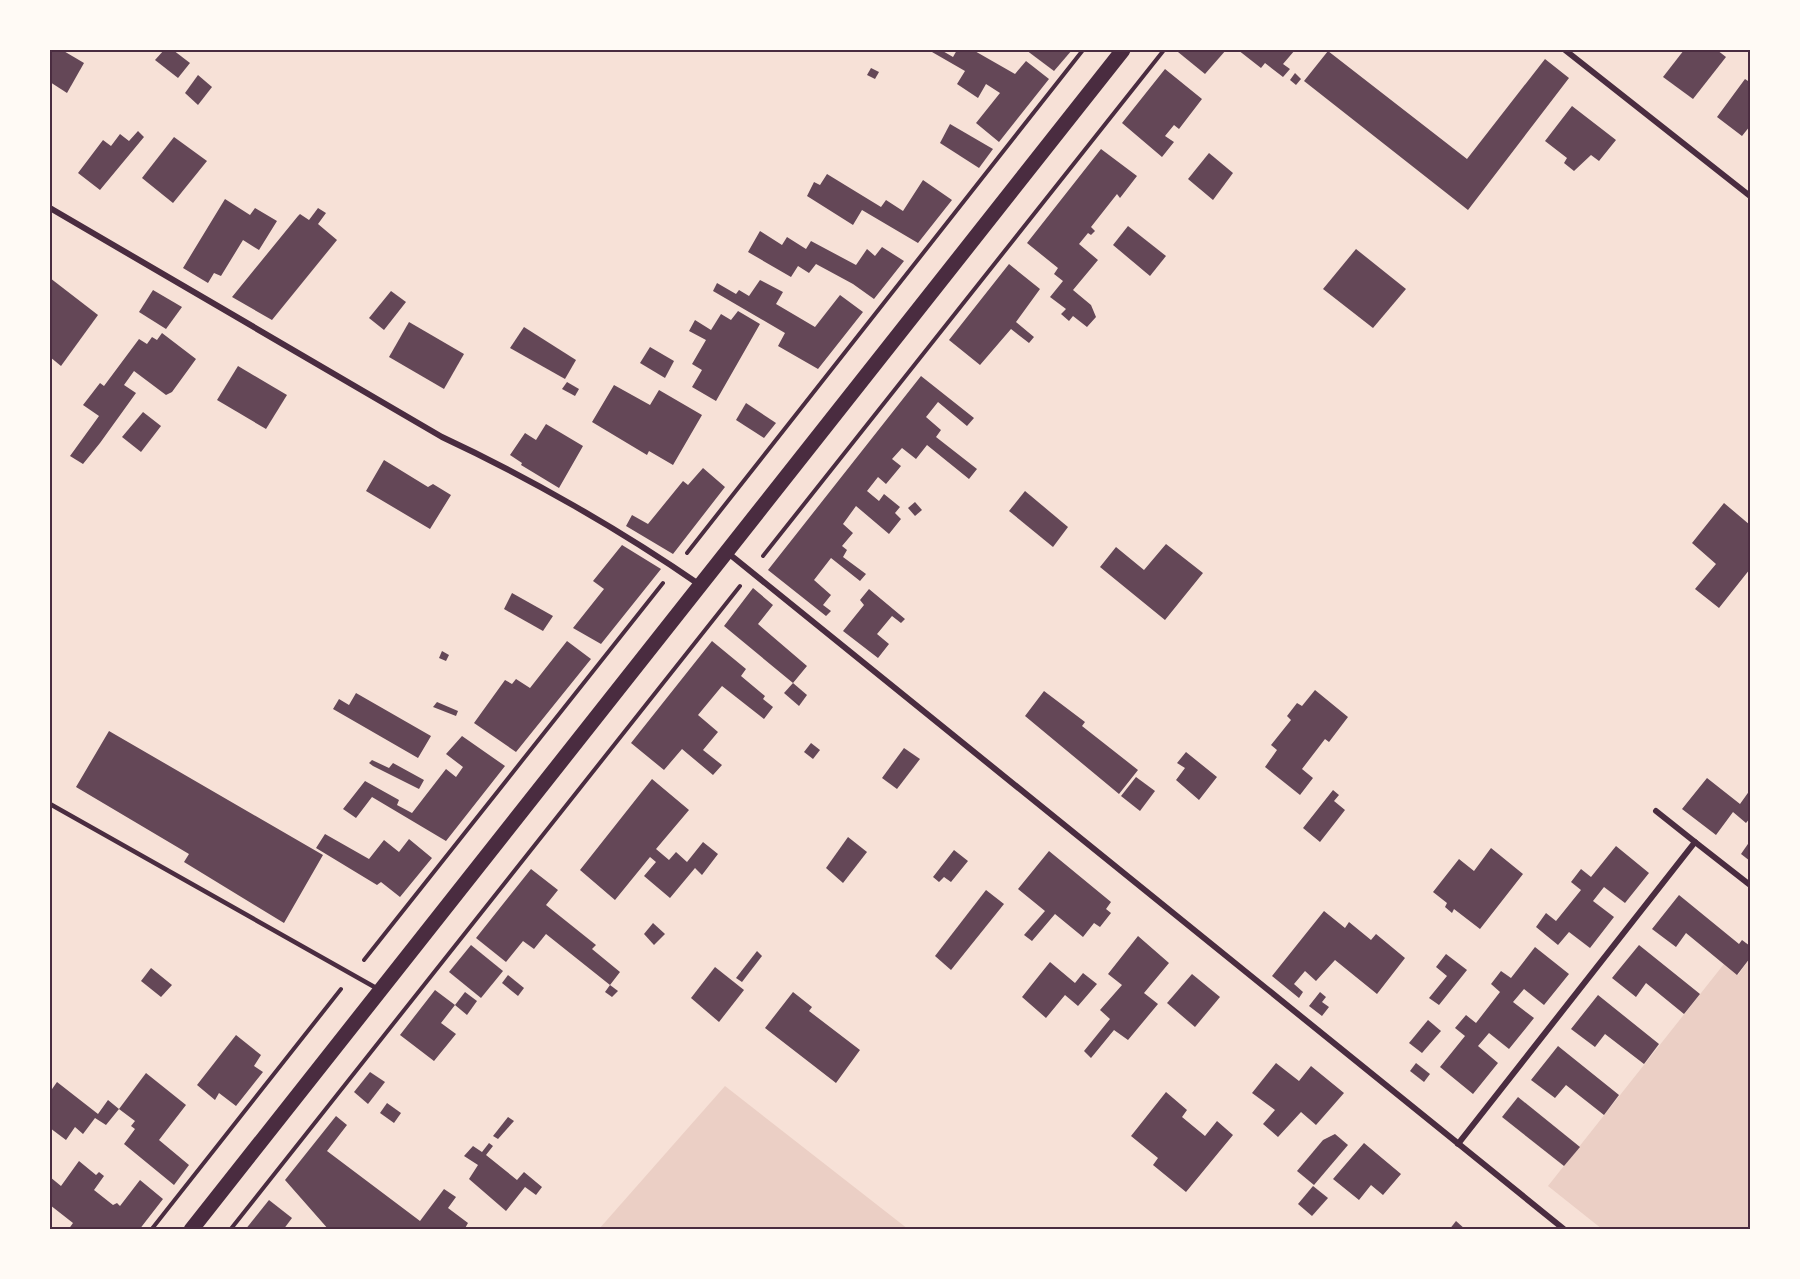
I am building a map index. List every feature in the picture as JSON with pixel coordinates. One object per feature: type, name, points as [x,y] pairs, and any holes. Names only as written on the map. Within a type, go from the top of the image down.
[{"type":"main road","points":[[190,1230],[1124,50]]},
{"type":"street","points":[[1565,50],[1750,196]]},
{"type":"street","points":[[50,208],[442,437],[489,459],[675,567],[700,585]]},
{"type":"street","points":[[727,552],[1565,1230]]},
{"type":"street","points":[[1656,811],[1750,885]]},
{"type":"street","points":[[1458,1144],[1695,842]]},
{"type":"lane","points":[[50,804],[380,990]]},
{"type":"path","points":[[151,1230],[1083,50]]},
{"type":"path","points":[[230,1230],[1164,50]]},
{"type":"shaded area","points":[[1750,958],[1750,1229],[1602,1229],[1548,1186],[1724,964],[1738,975]]},
{"type":"shaded area","points":[[725,1086],[908,1229],[599,1229]]},
{"type":"building","points":[[50,50],[62,50],[84,63],[67,93],[50,82]]},
{"type":"building","points":[[164,50],[173,50],[190,63],[178,78],[155,60]]},
{"type":"building","points":[[941,50],[953,57],[957,50],[973,50],[1015,74],[1026,61],[1049,79],[999,142],[976,123],[1000,93],[986,84],[978,98],[957,84],[965,71],[932,52]]},
{"type":"building","points":[[1026,50],[1072,50],[1054,71]]},
{"type":"building","points":[[1180,50],[1226,50],[1205,74],[1178,52]]},
{"type":"building","points":[[1238,50],[1295,50],[1283,64],[1290,69],[1283,77],[1265,63],[1261,68]]},
{"type":"building","points":[[1684,50],[1717,50],[1726,57],[1693,99],[1663,77]]},
{"type":"building","points":[[1328,51],[1467,159],[1545,59],[1569,78],[1468,210],[1304,81]]},
{"type":"building","points":[[871,68],[879,72],[875,79],[867,75]]},
{"type":"building","points":[[1165,69],[1202,99],[1179,129],[1174,125],[1165,136],[1174,142],[1162,157],[1122,123]]},
{"type":"building","points":[[1295,73],[1301,79],[1296,85],[1290,80]]},
{"type":"building","points":[[198,75],[212,87],[198,105],[185,93]]},
{"type":"building","points":[[1750,78],[1750,126],[1742,136],[1717,117],[1745,79],[1748,81]]},
{"type":"building","points":[[1572,106],[1616,140],[1599,161],[1591,155],[1574,171],[1564,163],[1567,158],[1545,141]]},
{"type":"building","points":[[950,124],[993,149],[979,168],[940,143]]},
{"type":"building","points":[[138,131],[144,137],[100,190],[78,173],[103,140],[111,146],[120,134],[129,141]]},
{"type":"building","points":[[174,137],[207,161],[173,203],[142,178]]},
{"type":"building","points":[[1101,149],[1137,176],[1120,198],[1117,194],[1091,227],[1095,231],[1091,235],[1088,233],[1079,244],[1098,260],[1073,290],[1091,305],[1096,317],[1087,327],[1073,316],[1069,321],[1061,314],[1066,309],[1050,297],[1063,281],[1054,274],[1058,268],[1027,243]]},
{"type":"building","points":[[1209,153],[1233,173],[1213,200],[1188,179]]},
{"type":"building","points":[[827,174],[881,207],[886,200],[903,211],[923,180],[952,200],[918,243],[862,210],[853,225],[807,196],[814,182],[820,185]]},
{"type":"building","points":[[225,199],[250,215],[255,208],[277,221],[259,250],[243,240],[221,276],[214,273],[208,283],[183,268]]},
{"type":"building","points":[[318,208],[326,213],[318,224],[337,240],[272,320],[232,297],[298,216],[300,214],[309,220]]},
{"type":"building","points":[[1128,226],[1166,256],[1150,276],[1113,245]]},
{"type":"building","points":[[760,231],[782,245],[787,237],[806,249],[811,241],[856,265],[867,249],[875,256],[882,247],[904,261],[874,299],[853,284],[816,264],[809,273],[798,266],[791,277],[748,252]]},
{"type":"building","points":[[1356,249],[1406,289],[1373,328],[1323,289]]},
{"type":"building","points":[[1009,264],[1040,289],[1016,322],[1034,337],[1029,343],[1011,329],[980,365],[949,340]]},
{"type":"building","points":[[50,278],[98,315],[61,366],[50,357]]},
{"type":"building","points":[[760,280],[783,292],[776,304],[815,327],[840,295],[863,312],[818,369],[778,346],[785,333],[713,291],[717,283],[736,294],[739,290],[749,296]]},
{"type":"building","points":[[153,290],[182,307],[166,329],[139,312]]},
{"type":"building","points":[[391,291],[406,302],[384,330],[369,318]]},
{"type":"building","points":[[738,311],[760,324],[716,401],[692,387],[702,370],[692,364],[706,340],[689,331],[695,320],[711,330],[721,314],[731,320]]},
{"type":"building","points":[[409,322],[464,354],[444,389],[389,357]]},
{"type":"building","points":[[524,327],[576,360],[565,379],[510,348]]},
{"type":"building","points":[[162,333],[196,359],[172,392],[166,395],[134,371],[124,385],[136,393],[100,443],[83,464],[70,456],[99,416],[83,405],[100,383],[104,386],[139,339],[147,344],[152,337],[157,340]]},
{"type":"building","points":[[650,347],[674,361],[665,378],[640,363]]},
{"type":"building","points":[[238,366],[287,395],[266,429],[217,400]]},
{"type":"building","points":[[921,376],[974,418],[967,426],[938,402],[926,417],[941,430],[936,437],[977,469],[969,479],[927,445],[916,459],[902,448],[892,459],[901,466],[886,484],[878,477],[867,491],[879,501],[884,494],[900,507],[895,513],[901,519],[889,534],[856,506],[843,524],[853,533],[842,546],[847,550],[843,557],[866,574],[860,581],[831,558],[814,580],[831,595],[823,605],[831,611],[826,616],[768,570]]},
{"type":"building","points":[[567,382],[579,389],[575,396],[562,389]]},
{"type":"building","points":[[614,385],[650,405],[659,390],[702,415],[673,465],[649,451],[647,455],[592,422]]},
{"type":"building","points":[[746,403],[776,423],[764,438],[736,420]]},
{"type":"building","points":[[143,412],[161,426],[141,452],[122,437]]},
{"type":"building","points":[[546,424],[583,446],[559,488],[521,465],[522,463],[510,455],[525,433],[536,440]]},
{"type":"building","points":[[384,460],[428,487],[433,484],[451,495],[430,529],[366,491]]},
{"type":"building","points":[[703,468],[725,487],[673,554],[626,526],[632,515],[648,524],[683,481],[688,485]]},
{"type":"building","points":[[1025,491],[1068,527],[1053,547],[1009,511]]},
{"type":"building","points":[[915,502],[922,510],[915,516],[908,508]]},
{"type":"building","points":[[1724,503],[1750,525],[1750,569],[1719,608],[1695,589],[1716,564],[1692,543]]},
{"type":"building","points":[[1166,544],[1203,573],[1165,620],[1100,567],[1116,547],[1144,570]]},
{"type":"building","points":[[622,545],[661,569],[601,644],[573,628],[604,589],[593,581]]},
{"type":"building","points":[[753,588],[773,605],[758,624],[807,666],[793,683],[724,626]]},
{"type":"building","points":[[869,589],[905,619],[901,623],[892,616],[877,634],[889,644],[878,658],[843,631],[864,605],[860,600]]},
{"type":"building","points":[[512,593],[553,616],[543,631],[504,609]]},
{"type":"building","points":[[567,641],[591,659],[516,752],[474,723],[505,680],[512,684],[516,679],[530,688]]},
{"type":"building","points":[[712,641],[746,669],[741,676],[765,696],[763,699],[773,707],[764,719],[722,686],[698,715],[718,732],[703,750],[722,765],[713,775],[682,749],[664,770],[631,743]]},
{"type":"building","points":[[442,651],[449,655],[446,661],[439,658]]},
{"type":"building","points":[[793,683],[807,695],[799,706],[784,693]]},
{"type":"building","points":[[1315,690],[1348,717],[1329,742],[1325,739],[1302,769],[1313,778],[1300,795],[1265,767],[1277,750],[1271,745],[1291,720],[1287,716],[1297,703],[1302,706]]},
{"type":"building","points":[[1044,691],[1085,722],[1082,726],[1138,770],[1119,794],[1025,716]]},
{"type":"building","points":[[356,693],[431,736],[418,758],[333,709],[339,699],[349,705]]},
{"type":"building","points":[[437,702],[458,711],[456,716],[433,707]]},
{"type":"building","points":[[109,731],[323,855],[284,923],[184,862],[189,854],[76,787]]},
{"type":"building","points":[[462,736],[505,766],[446,841],[372,797],[356,818],[343,809],[365,781],[399,800],[397,805],[412,813],[446,769],[456,777],[463,767],[446,754]]},
{"type":"building","points":[[811,743],[820,750],[813,759],[804,752]]},
{"type":"building","points":[[904,748],[920,759],[897,789],[882,778]]},
{"type":"building","points":[[1186,752],[1217,777],[1199,800],[1176,780],[1185,768],[1177,763]]},
{"type":"building","points":[[372,760],[389,768],[393,763],[424,780],[419,789],[373,766],[369,763]]},
{"type":"building","points":[[1136,777],[1155,791],[1140,811],[1121,796]]},
{"type":"building","points":[[1707,778],[1740,804],[1750,790],[1750,818],[1746,823],[1733,812],[1716,835],[1682,809]]},
{"type":"building","points":[[652,779],[689,810],[656,849],[669,860],[676,852],[687,862],[703,842],[718,854],[702,875],[695,868],[670,898],[644,876],[656,862],[650,857],[615,900],[580,870]]},
{"type":"building","points":[[1333,790],[1339,795],[1334,801],[1345,810],[1320,842],[1303,828]]},
{"type":"building","points":[[325,834],[369,859],[384,840],[399,852],[409,839],[432,858],[400,897],[381,882],[377,885],[316,848]]},
{"type":"building","points":[[848,837],[867,852],[843,883],[826,868]]},
{"type":"building","points":[[1750,841],[1750,861],[1741,854]]},
{"type":"building","points":[[1616,846],[1649,873],[1625,903],[1604,887],[1593,901],[1614,917],[1590,948],[1569,932],[1558,945],[1536,927],[1546,913],[1556,921],[1581,890],[1571,882],[1581,869],[1591,877]]},
{"type":"building","points":[[1491,848],[1523,874],[1480,929],[1454,909],[1452,913],[1445,907],[1447,903],[1433,892],[1459,859],[1474,871]]},
{"type":"building","points":[[954,850],[968,861],[951,882],[944,877],[939,882],[933,877]]},
{"type":"building","points":[[1049,851],[1111,902],[1106,909],[1111,913],[1100,927],[1094,923],[1083,937],[1055,914],[1032,941],[1024,935],[1045,911],[1018,889]]},
{"type":"building","points":[[531,869],[558,890],[546,905],[596,945],[592,949],[620,972],[610,985],[546,934],[534,949],[523,941],[506,962],[476,938]]},
{"type":"building","points":[[986,890],[1004,904],[951,970],[935,956]]},
{"type":"building","points":[[1679,895],[1739,944],[1742,940],[1750,946],[1750,958],[1737,975],[1686,933],[1676,947],[1652,929]]},
{"type":"building","points":[[1324,911],[1345,928],[1349,922],[1371,940],[1376,934],[1405,958],[1377,994],[1335,960],[1316,981],[1305,971],[1294,984],[1303,992],[1299,998],[1272,976]]},
{"type":"building","points":[[653,923],[665,934],[654,945],[644,934]]},
{"type":"building","points":[[1138,936],[1169,963],[1144,993],[1158,1004],[1128,1040],[1114,1030],[1091,1058],[1084,1051],[1110,1019],[1100,1010],[1122,985],[1108,974]]},
{"type":"building","points":[[471,945],[503,971],[481,998],[449,972]]},
{"type":"building","points":[[1639,945],[1700,994],[1684,1014],[1646,983],[1636,997],[1612,978]]},
{"type":"building","points":[[1535,947],[1569,974],[1544,1005],[1524,989],[1513,1002],[1534,1018],[1509,1049],[1489,1033],[1478,1046],[1498,1063],[1473,1094],[1440,1067],[1465,1036],[1455,1028],[1466,1015],[1476,1023],[1500,992],[1491,984],[1501,971],[1511,978]]},
{"type":"building","points":[[757,951],[762,956],[742,982],[736,978]]},
{"type":"building","points":[[1446,954],[1467,970],[1439,1005],[1429,998],[1447,976],[1436,967]]},
{"type":"building","points":[[1050,962],[1075,983],[1083,973],[1097,984],[1078,1006],[1065,995],[1046,1018],[1022,997]]},
{"type":"building","points":[[715,967],[744,990],[719,1022],[691,998]]},
{"type":"building","points":[[151,968],[172,985],[161,997],[141,981]]},
{"type":"building","points":[[1192,974],[1220,997],[1195,1027],[1167,1003]]},
{"type":"building","points":[[508,975],[524,988],[518,996],[502,983]]},
{"type":"building","points":[[610,985],[618,991],[612,997],[605,992]]},
{"type":"building","points":[[435,990],[455,1005],[441,1023],[456,1034],[434,1061],[400,1035]]},
{"type":"building","points":[[465,992],[477,1001],[467,1015],[455,1005]]},
{"type":"building","points":[[793,992],[812,1007],[809,1011],[860,1050],[836,1083],[765,1028]]},
{"type":"building","points":[[1320,992],[1326,997],[1322,1002],[1329,1007],[1322,1016],[1309,1006]]},
{"type":"building","points":[[1598,995],[1659,1044],[1644,1064],[1605,1034],[1595,1047],[1571,1029]]},
{"type":"building","points":[[1428,1020],[1441,1031],[1422,1053],[1409,1043]]},
{"type":"building","points":[[236,1035],[261,1055],[254,1066],[263,1072],[236,1106],[219,1093],[215,1100],[197,1085]]},
{"type":"building","points":[[1558,1046],[1619,1095],[1604,1115],[1566,1085],[1555,1098],[1531,1080]]},
{"type":"building","points":[[1276,1063],[1299,1081],[1311,1066],[1344,1093],[1316,1125],[1301,1112],[1278,1137],[1263,1124],[1275,1110],[1252,1093]]},
{"type":"building","points":[[1416,1063],[1430,1074],[1424,1082],[1410,1071]]},
{"type":"building","points":[[370,1072],[385,1082],[368,1104],[354,1092]]},
{"type":"building","points":[[146,1073],[186,1105],[159,1140],[189,1165],[174,1185],[124,1144],[135,1129],[131,1126],[135,1121],[119,1109]]},
{"type":"building","points":[[57,1082],[98,1114],[108,1100],[119,1109],[106,1125],[95,1118],[83,1134],[75,1127],[66,1140],[50,1128],[50,1092]]},
{"type":"building","points":[[1166,1092],[1187,1110],[1182,1117],[1205,1136],[1217,1121],[1233,1135],[1186,1192],[1153,1165],[1158,1158],[1131,1136]]},
{"type":"building","points":[[1518,1097],[1580,1147],[1564,1166],[1502,1117]]},
{"type":"building","points":[[387,1103],[401,1113],[394,1123],[380,1113]]},
{"type":"building","points":[[336,1116],[347,1125],[327,1151],[420,1221],[444,1189],[456,1197],[448,1208],[468,1223],[464,1230],[329,1230],[285,1180]]},
{"type":"building","points":[[508,1117],[514,1121],[498,1139],[493,1136]]},
{"type":"building","points":[[1335,1134],[1348,1145],[1314,1185],[1297,1171],[1323,1140]]},
{"type":"building","points":[[489,1143],[493,1146],[486,1155],[517,1180],[524,1172],[542,1187],[536,1195],[525,1187],[506,1211],[469,1179],[478,1165],[464,1156],[473,1146],[482,1152]]},
{"type":"building","points":[[1364,1143],[1401,1174],[1383,1195],[1371,1185],[1359,1200],[1333,1179]]},
{"type":"building","points":[[79,1161],[96,1175],[99,1172],[104,1176],[94,1190],[113,1205],[117,1203],[120,1206],[140,1180],[163,1199],[139,1230],[68,1230],[73,1223],[50,1205],[50,1177],[61,1186]]},
{"type":"building","points":[[1313,1186],[1328,1198],[1312,1216],[1298,1204]]},
{"type":"building","points":[[269,1200],[292,1218],[283,1230],[245,1230]]},
{"type":"building","points":[[1456,1221],[1466,1230],[1449,1230]]}]
